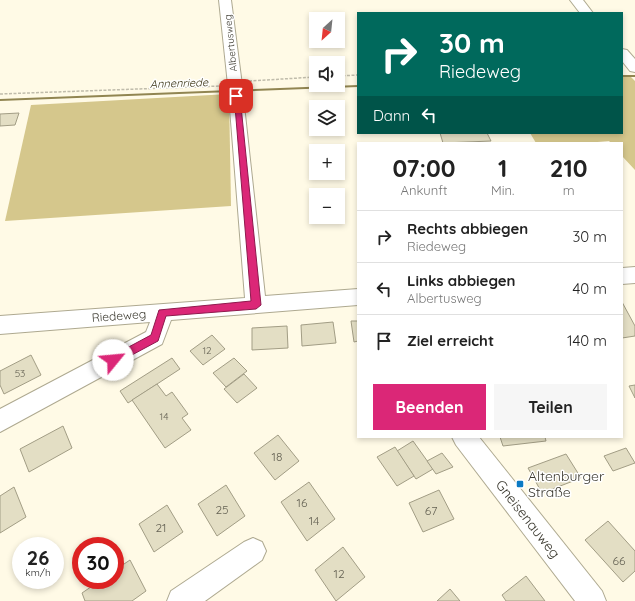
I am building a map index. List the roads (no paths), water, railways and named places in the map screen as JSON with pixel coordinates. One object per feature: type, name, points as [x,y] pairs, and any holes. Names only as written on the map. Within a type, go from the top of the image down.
[{"type":"street","name":"Albertusweg","points":[[225,0],[256,305]]},
{"type":"street","points":[[576,0],[587,12]]},
{"type":"street","points":[[623,54],[635,68]]},
{"type":"street","points":[[623,276],[635,275]]},
{"type":"street","name":"Riedeweg","points":[[0,325],[357,297]]},
{"type":"street","points":[[0,421],[155,338],[163,313]]},
{"type":"street","name":"Gneisenauweg","points":[[465,438],[592,601]]},
{"type":"street","points":[[181,601],[253,551]]},
{"type":"waterway","name":"Annenriede","points":[[623,76],[635,76]]},
{"type":"waterway","name":"Annenriede","points":[[0,100],[357,86]]},
{"type":"place","name":"Altenburger Straße","points":[[520,484]]}]
